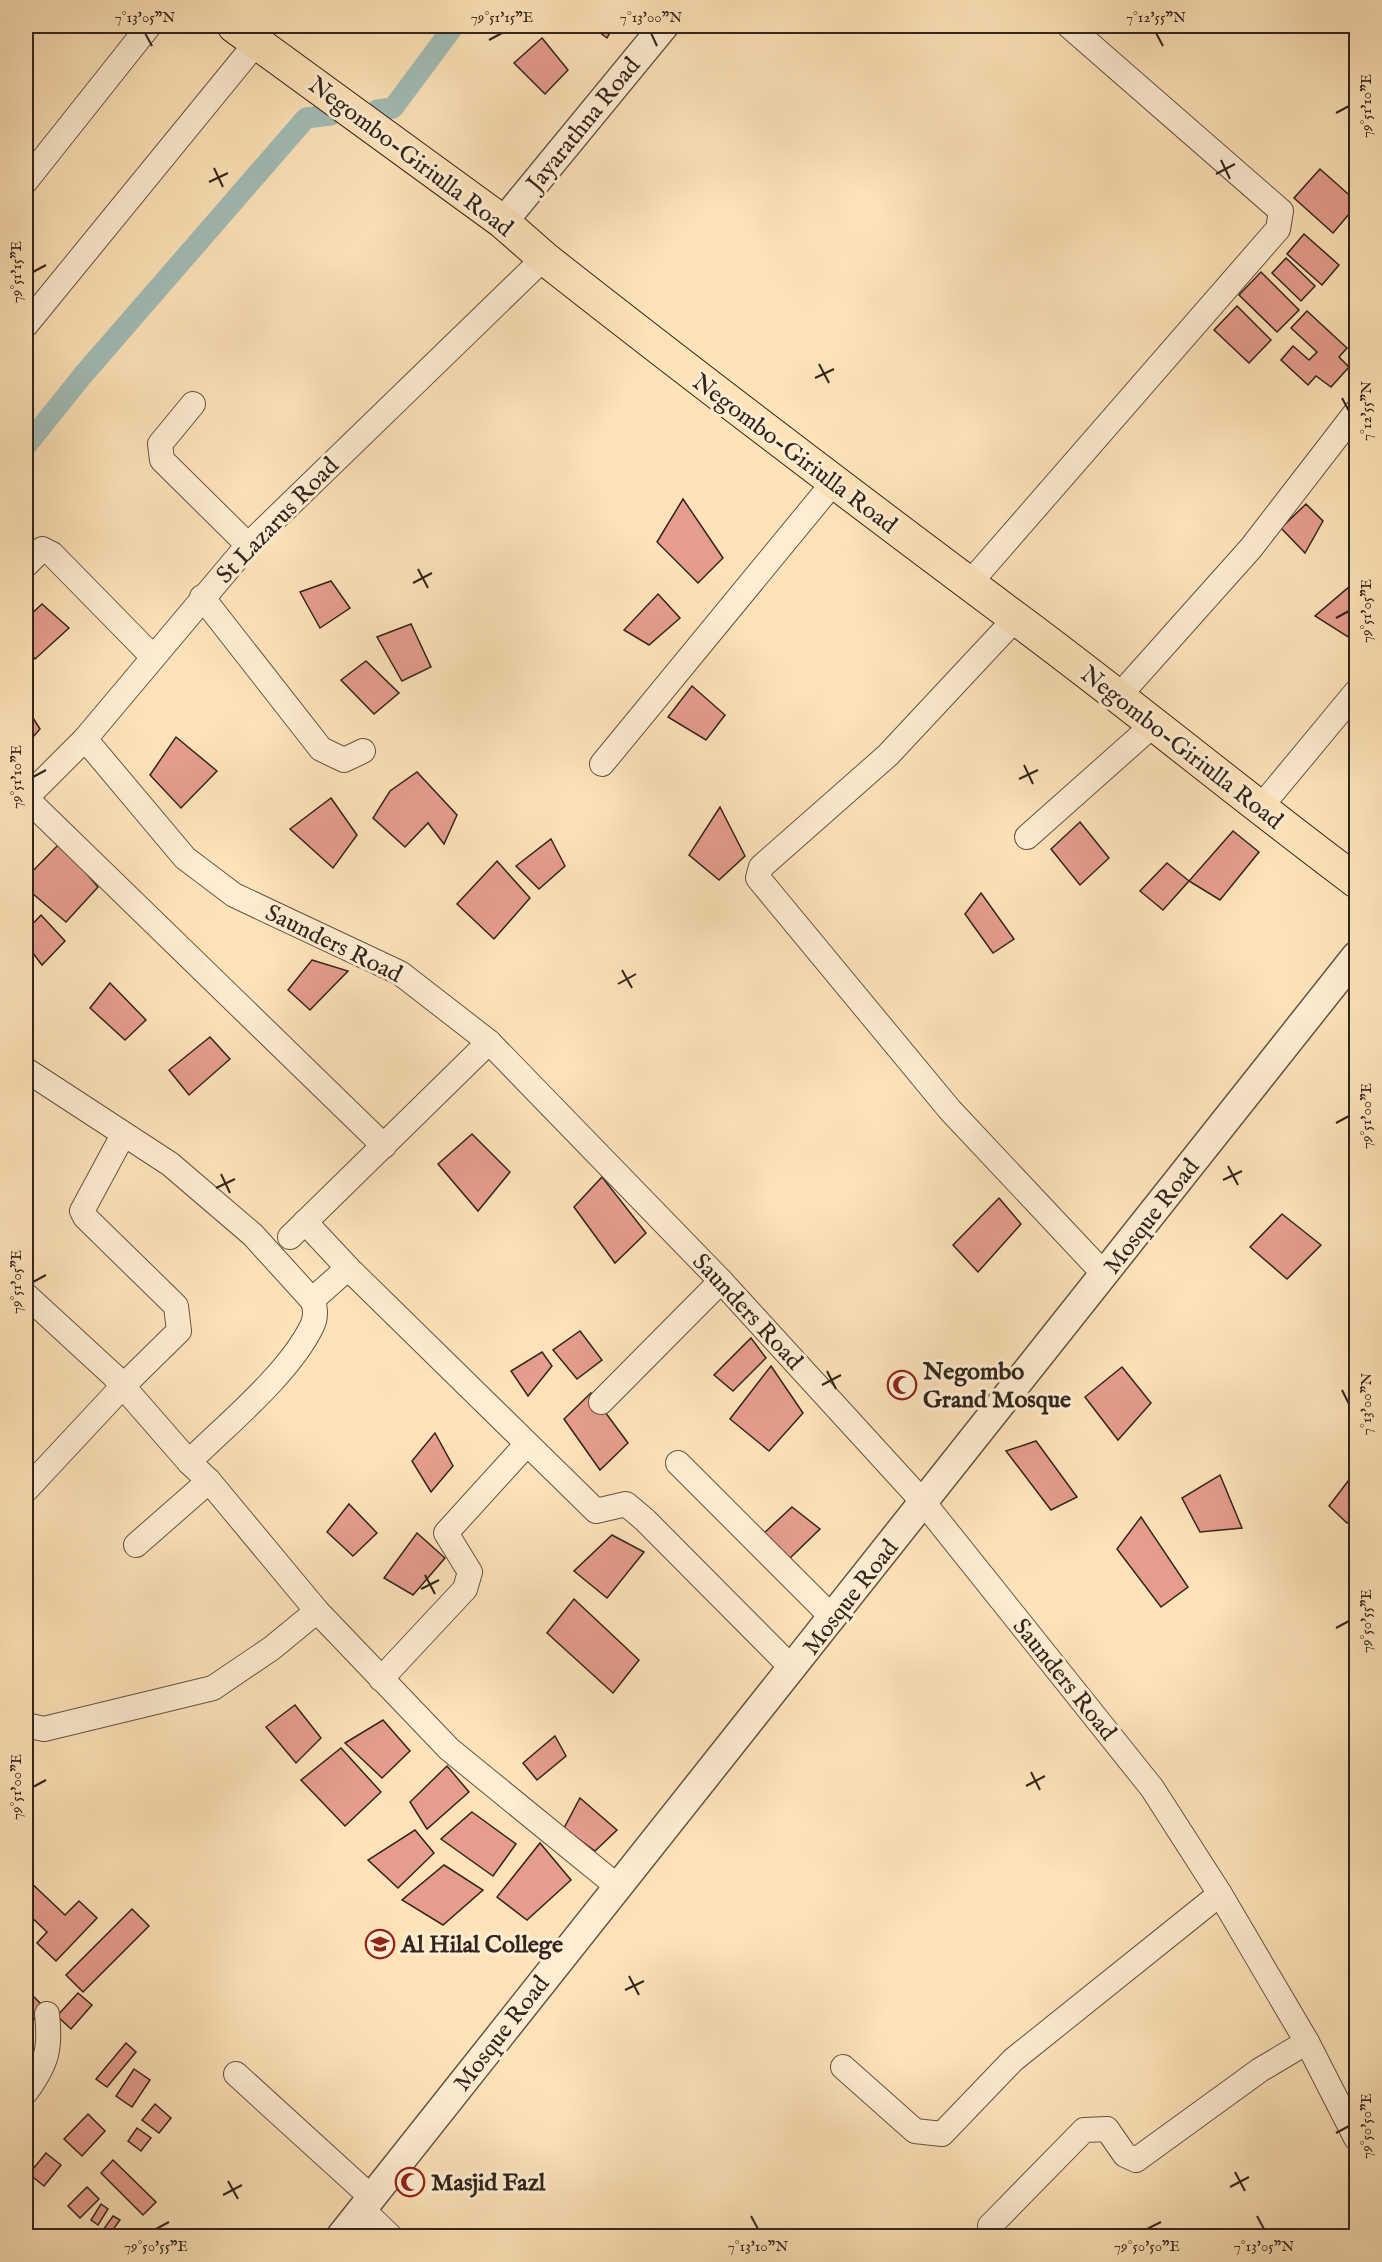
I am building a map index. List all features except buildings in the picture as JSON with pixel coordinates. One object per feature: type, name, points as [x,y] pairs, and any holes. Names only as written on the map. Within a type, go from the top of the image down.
[{"type":"main road","name":"Negombo-Giriulla Road","points":[[245,34],[503,222],[544,258],[833,483],[1016,618],[1259,809],[1356,881]]},
{"type":"street","points":[[26,181],[149,26]]},
{"type":"street","name":"Jayarathna Road","points":[[503,222],[664,26]]},
{"type":"street","points":[[969,584],[1278,229],[1281,211],[1069,26]]},
{"type":"street","points":[[26,325],[245,34]]},
{"type":"street","name":"St Lazarus Road","points":[[26,798],[85,739],[152,656],[248,545],[544,258]]},
{"type":"street","points":[[193,404],[160,444],[162,459],[248,545]]},
{"type":"street","points":[[1119,697],[1251,548],[1356,412]]},
{"type":"street","points":[[602,764],[833,483]]},
{"type":"street","points":[[26,565],[42,549],[52,554],[152,656]]},
{"type":"street","points":[[202,597],[321,749],[344,760],[363,751]]},
{"type":"street","points":[[1016,618],[888,755],[761,867],[758,878],[950,1110],[1105,1275]]},
{"type":"street","points":[[1259,809],[1356,692]]},
{"type":"street","points":[[1027,837],[1153,725]]},
{"type":"street","name":"Saunders Road","points":[[85,739],[185,858],[234,895],[400,973],[489,1042],[722,1281],[924,1503],[1152,1788],[1220,1894],[1307,2042],[1356,2138]]},
{"type":"street","points":[[26,798],[384,1146]]},
{"type":"street","name":"Mosque Road","points":[[341,2236],[617,1886],[793,1669],[1356,956]]},
{"type":"street","points":[[489,1042],[298,1230],[348,1268],[526,1445],[596,1510],[626,1504],[645,1520],[793,1669]]},
{"type":"street","points":[[26,1070],[170,1164],[253,1235],[312,1300],[315,1307],[312,1325],[282,1368],[189,1462]]},
{"type":"street","points":[[26,1490],[123,1386],[179,1331],[176,1306],[85,1217],[82,1211],[123,1135]]},
{"type":"street","points":[[312,1300],[348,1268]]},
{"type":"street","points":[[601,1402],[722,1281]]},
{"type":"street","points":[[27,1296],[123,1386],[189,1462],[209,1481],[317,1611],[449,1749],[617,1886]]},
{"type":"street","points":[[381,1679],[465,1589],[470,1572],[446,1533],[526,1445]]},
{"type":"street","points":[[678,1463],[833,1618]]},
{"type":"street","points":[[136,1545],[209,1481]]},
{"type":"street","points":[[26,1725],[44,1729],[213,1688],[272,1648],[317,1611]]},
{"type":"street","points":[[843,2067],[915,2131],[942,2134],[1013,2060],[1220,1894]]},
{"type":"street","points":[[26,2092],[47,2057],[49,2037],[47,2014]]},
{"type":"street","points":[[990,2226],[1084,2130],[1107,2129],[1125,2155],[1136,2160],[1260,2070],[1307,2042]]},
{"type":"street","points":[[236,2074],[367,2203],[390,2236]]},
{"type":"waterway","points":[[377,110],[393,108],[454,26]]},
{"type":"waterway","points":[[26,446],[83,375],[306,118],[331,115]]},
{"type":"place","name":"Negombo Grand Mosque","points":[[902,1385]]},
{"type":"place","name":"Al Hilal College","points":[[380,1944]]},
{"type":"place","name":"Masjid Fazl","points":[[410,2182]]}]
